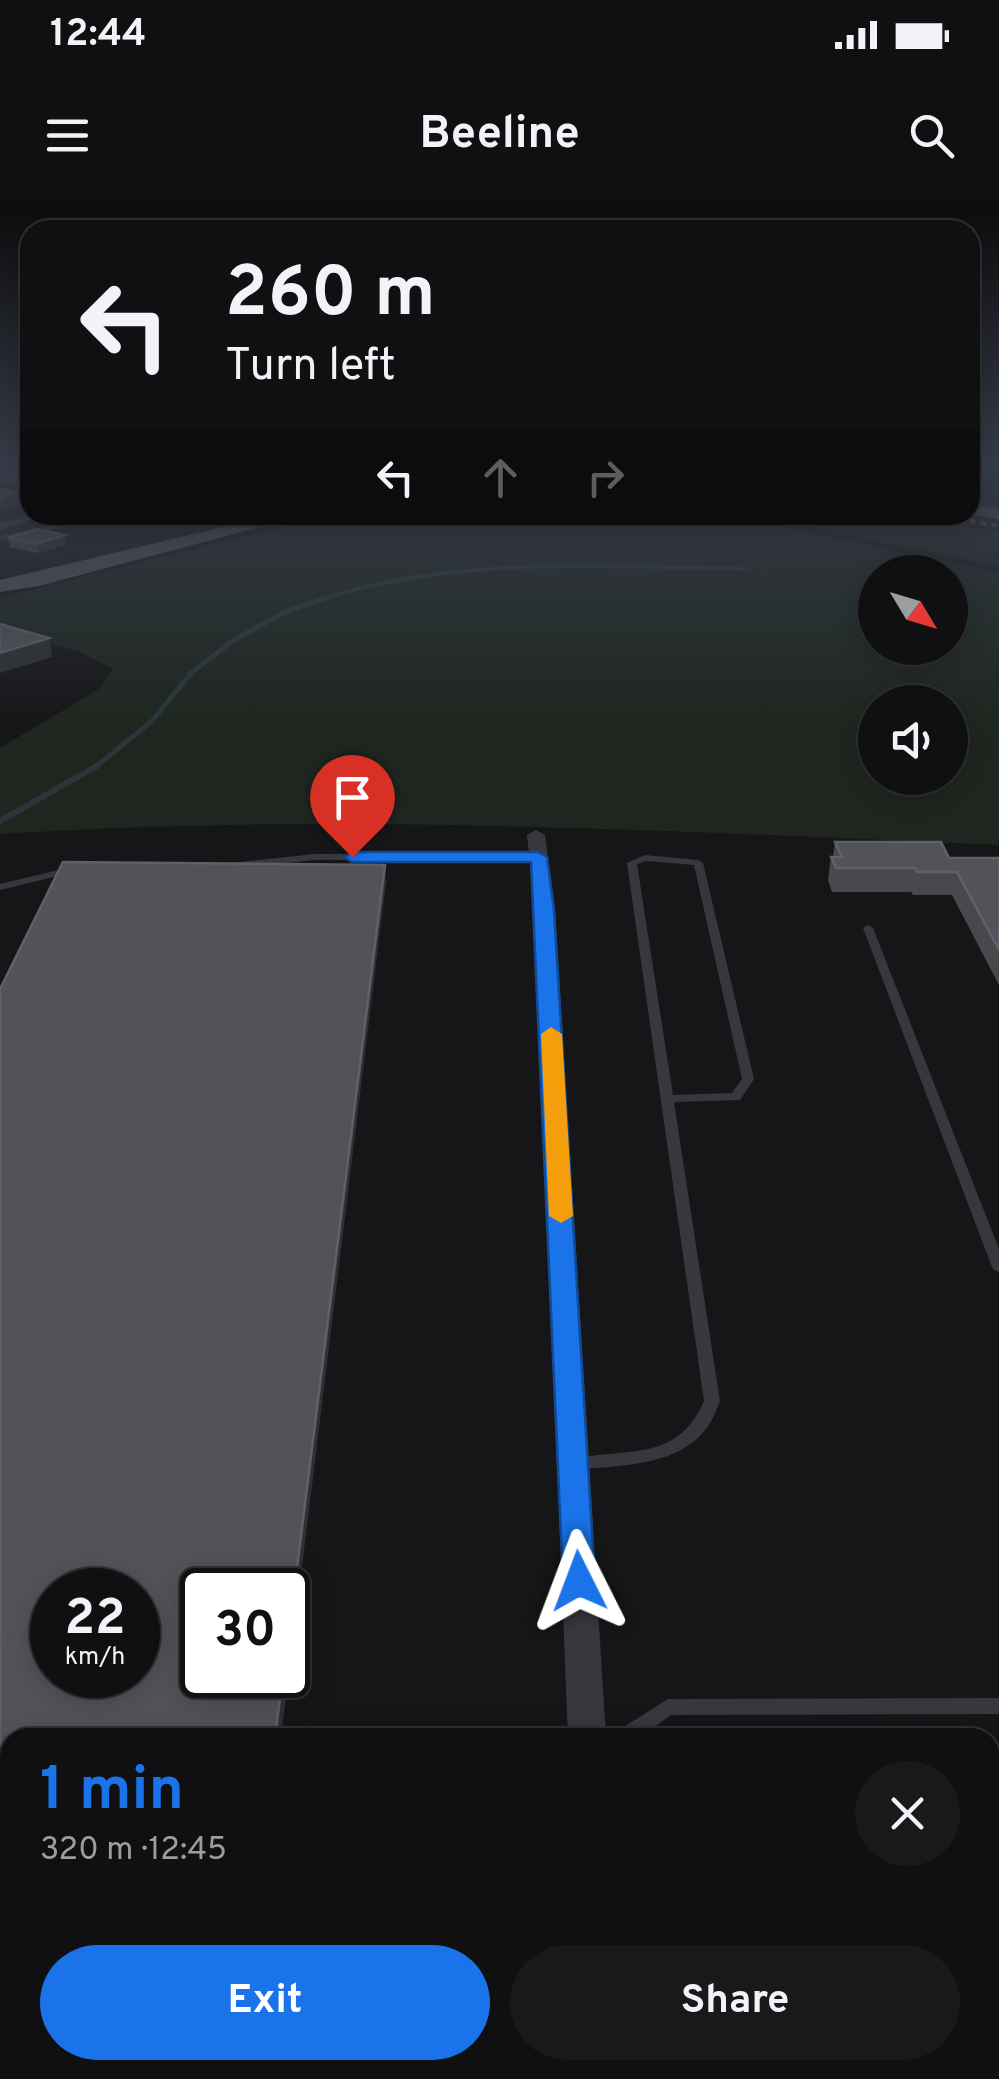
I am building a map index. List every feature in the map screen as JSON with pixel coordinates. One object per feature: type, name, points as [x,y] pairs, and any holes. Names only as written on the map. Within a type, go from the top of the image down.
[{"type":"main road","points":[[0,583],[105,555]]},
{"type":"main road","points":[[0,583],[32,582],[140,555]]},
{"type":"street","points":[[537,846],[545,910],[587,1728]]},
{"type":"lane","points":[[208,868],[314,857],[537,846]]},
{"type":"lane","points":[[574,1464],[661,1452],[688,1440],[705,1424],[712,1401],[667,1100],[632,863],[645,858],[698,863],[748,1078],[736,1096],[667,1100]]},
{"type":"lane","points":[[0,887],[83,868]]},
{"type":"lane","points":[[868,928],[999,1267]]},
{"type":"lane","points":[[638,1728],[668,1707],[999,1706]]},
{"type":"shaded area","points":[[172,555],[913,555],[858,555],[858,665],[968,665],[968,566],[999,573],[999,845],[375,824],[250,824],[0,834],[0,748],[99,689],[113,669],[80,652],[0,631],[0,598]]},
{"type":"shaded area","points":[[941,555],[999,555],[999,567],[968,560],[968,555]]},
{"type":"building","points":[[0,624],[49,638],[0,653]]},
{"type":"building","points":[[835,842],[941,842],[949,858],[999,858],[999,950],[957,872],[836,868],[831,857],[842,857]]},
{"type":"building","points":[[63,862],[385,865],[297,1568],[180,1568],[180,1698],[280,1698],[276,1728],[0,1728],[0,989]]},
{"type":"waterway","points":[[328,597],[373,585],[479,570],[588,566],[749,569]]},
{"type":"waterway","points":[[95,767],[152,721],[192,672],[234,640],[287,611],[328,597]]},
{"type":"waterway","points":[[322,599],[328,597]]},
{"type":"waterway","points":[[0,821],[95,767]]},
{"type":"slow traffic","points":[[551,1034],[561,1216]]},
{"type":"route","points":[[352,857],[538,857],[545,910],[579,1581]]}]
